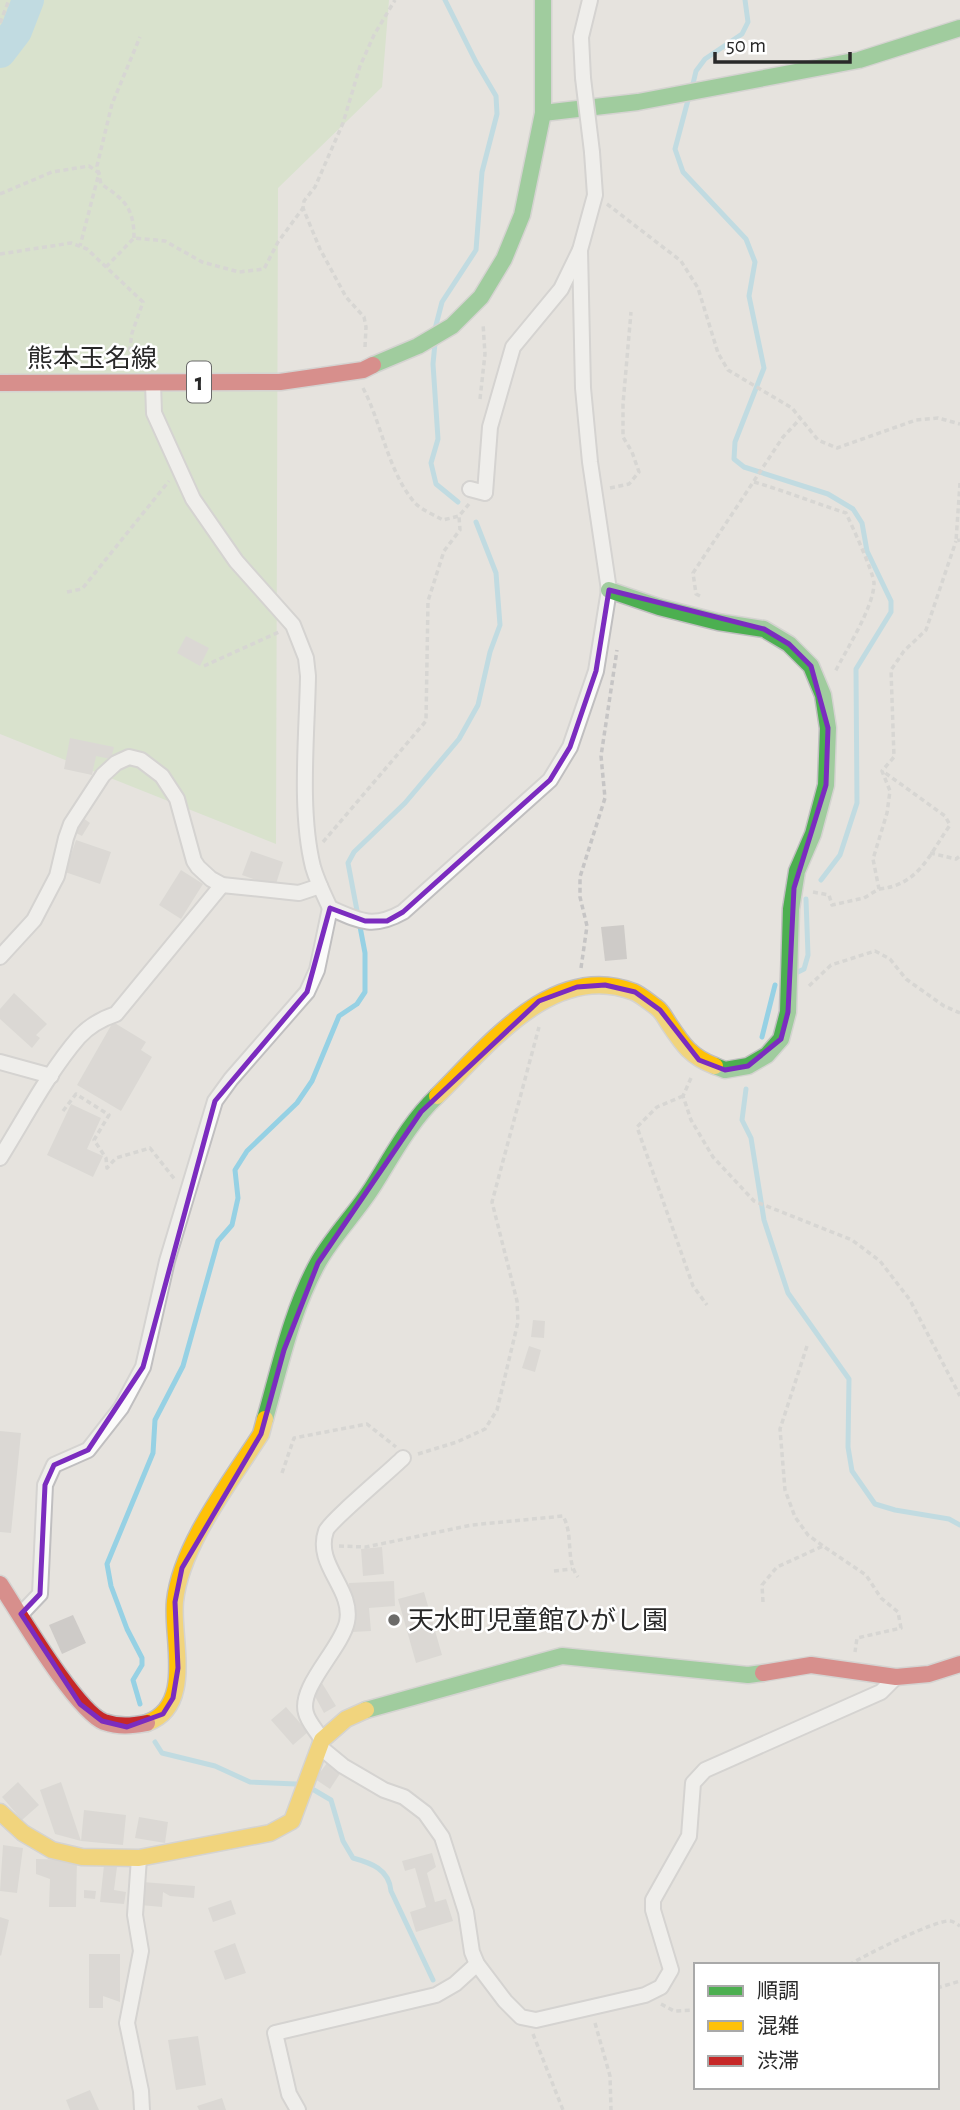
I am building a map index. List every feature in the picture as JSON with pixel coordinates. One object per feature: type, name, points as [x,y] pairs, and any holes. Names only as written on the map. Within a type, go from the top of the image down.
[{"type":"street","name":"熊本玉名線","points":[[0,383],[280,382],[359,370],[394,356],[452,326],[481,297],[504,259],[522,215],[543,113],[542,0]]},
{"type":"street","points":[[470,489],[485,493],[490,427],[513,347],[561,289],[580,250],[595,195],[581,37],[590,0]]},
{"type":"street","points":[[543,113],[638,102],[859,60],[960,27]]},
{"type":"street","points":[[330,908],[358,919],[387,921],[403,912],[550,780],[570,747],[596,671],[609,590],[594,492],[583,388],[580,250]]},
{"type":"street","points":[[21,1614],[40,1594],[45,1485],[54,1465],[88,1450],[121,1408],[143,1367],[167,1261],[215,1101],[307,992],[317,970],[330,908],[313,866],[306,807],[306,658],[293,625],[236,561],[193,499],[154,413],[153,383]]},
{"type":"street","points":[[0,1584],[80,1704],[102,1721],[127,1727],[150,1722],[163,1714],[173,1698],[178,1668],[175,1602],[182,1568],[201,1530],[261,1434],[284,1350],[304,1293],[318,1263],[421,1112],[510,1024],[540,1001],[577,987],[605,985],[635,992],[660,1010],[685,1047],[699,1060],[726,1070],[748,1066],[767,1055],[781,1039],[788,1006],[791,909],[797,871],[813,834],[826,785],[828,728],[823,695],[811,666],[789,643],[764,629],[718,622],[670,610],[609,590]]},
{"type":"street","points":[[0,957],[34,920],[57,876],[65,838],[71,824],[103,775],[116,763],[129,757],[141,760],[162,776],[177,799],[198,867],[211,879],[222,885],[299,893],[320,886]]},
{"type":"street","points":[[0,1158],[51,1076],[80,1036],[101,1019],[116,1014],[222,885]]},
{"type":"street","points":[[0,1062],[51,1076]]},
{"type":"street","points":[[403,1458],[326,1529],[323,1549],[327,1564],[346,1599],[347,1621],[338,1645],[307,1693],[304,1709],[321,1743],[343,1766],[384,1790],[404,1797],[425,1812],[442,1837],[466,1912],[472,1952],[477,1964],[521,2017],[536,2020],[645,1996],[661,1987],[671,1970],[653,1910],[653,1900],[689,1836],[693,1783],[705,1770],[881,1692],[896,1677]]},
{"type":"street","points":[[0,1812],[23,1833],[52,1850],[82,1857],[139,1858],[270,1833],[292,1821],[321,1743],[346,1719],[376,1706],[562,1656],[748,1675],[811,1665],[896,1677],[929,1674],[960,1664]]},
{"type":"street","points":[[139,1858],[135,1915],[141,1951],[127,2023],[141,2091],[142,2110]]},
{"type":"street","points":[[298,2110],[289,2094],[275,2033],[436,1995],[455,1984],[477,1964]]},
{"type":"path","points":[[0,23],[9,0]]},
{"type":"path","points":[[134,237],[165,241],[202,262],[239,272],[264,269],[278,242],[315,187],[343,123],[360,66],[374,35],[395,0]]},
{"type":"path","points":[[106,267],[134,237],[134,217],[121,197],[101,184],[97,166],[112,104],[140,37]]},
{"type":"path","points":[[0,194],[52,172],[89,166],[99,173]]},
{"type":"path","points":[[79,246],[99,173]]},
{"type":"path","points":[[595,195],[681,261],[698,288],[718,353],[728,370],[792,408],[818,440],[836,448],[916,420],[938,418],[960,423]]},
{"type":"path","points":[[303,208],[320,249],[345,297],[363,317],[366,327],[359,370],[397,473],[416,504],[443,520],[459,516],[469,505],[470,489]]},
{"type":"path","points":[[0,254],[71,243],[87,249],[142,302],[132,333],[125,382]]},
{"type":"path","points":[[479,408],[485,354],[481,297]]},
{"type":"path","points":[[594,492],[629,484],[639,472],[623,437],[623,404],[631,312]]},
{"type":"path","points":[[706,600],[696,594],[692,573],[783,436],[801,418]]},
{"type":"path","points":[[67,592],[82,589],[179,468]]},
{"type":"path","points":[[754,482],[792,492],[846,513],[874,582],[867,610],[823,695]]},
{"type":"path","points":[[882,771],[894,757],[891,670],[904,651],[926,630],[958,541],[960,483]]},
{"type":"path","points":[[313,866],[320,845],[426,721],[428,601],[444,551],[460,530],[459,516]]},
{"type":"path","points":[[204,666],[293,625]]},
{"type":"path","points":[[577,987],[587,939],[587,926],[580,897],[580,877],[606,799],[601,756],[617,649]]},
{"type":"path","points":[[794,888],[829,895],[832,905],[864,898],[879,889],[892,888],[914,878],[950,825],[945,816],[882,771]]},
{"type":"path","points":[[879,889],[873,859],[887,813],[890,791],[882,771]]},
{"type":"path","points":[[930,853],[956,859],[960,856]]},
{"type":"path","points":[[788,1006],[831,965],[875,951],[890,959],[906,979],[944,1006],[960,1013]]},
{"type":"path","points":[[282,1473],[294,1438],[368,1424],[393,1443],[403,1458],[457,1442],[485,1429],[497,1410],[518,1322],[517,1301],[492,1202],[543,1012],[540,1001]]},
{"type":"path","points":[[699,1060],[683,1096],[691,1120],[713,1157],[754,1201],[852,1240],[880,1261],[910,1300],[960,1396]]},
{"type":"path","points":[[64,1111],[76,1094],[109,1115],[94,1140],[106,1158],[107,1168],[116,1158],[150,1148],[180,1186],[189,1189]]},
{"type":"path","points":[[683,1096],[657,1107],[637,1127],[693,1286],[707,1305]]},
{"type":"path","points":[[807,1346],[780,1429],[785,1490],[795,1517],[808,1535],[866,1575],[881,1598],[898,1612],[901,1628],[857,1638],[854,1671]]},
{"type":"path","points":[[323,1545],[366,1547],[472,1525],[563,1516],[571,1541],[572,1569],[578,1577]]},
{"type":"path","points":[[763,1602],[762,1585],[777,1567],[823,1546]]},
{"type":"path","points":[[554,1571],[572,1569]]},
{"type":"path","points":[[852,1963],[869,1952],[937,1922],[952,1921],[960,1926]]},
{"type":"path","points":[[939,1987],[960,1981]]},
{"type":"path","points":[[645,1996],[674,2011],[694,2010]]},
{"type":"path","points":[[591,2006],[610,2076],[611,2110]]},
{"type":"path","points":[[521,2017],[537,2040],[563,2110]]},
{"type":"highlighted area","points":[[609,590],[764,629],[789,644],[811,666],[828,728],[826,785],[794,888],[788,1012],[781,1039],[748,1066],[725,1070],[699,1060],[660,1010],[635,992],[605,985],[577,987],[539,1001],[421,1112],[318,1263],[284,1350],[261,1434],[182,1568],[175,1602],[178,1668],[173,1698],[163,1714],[127,1727],[102,1721],[80,1704],[21,1614],[40,1594],[45,1485],[54,1465],[88,1450],[143,1367],[215,1101],[307,992],[330,908],[365,921],[387,921],[403,912],[550,780],[570,747],[596,671]]},
{"type":"green space","points":[[0,0],[389,0],[382,87],[278,188],[276,844],[0,734]]},
{"type":"building","points":[[186,636],[209,648],[200,666],[177,653]]},
{"type":"building","points":[[70,738],[114,747],[111,759],[96,756],[92,775],[64,769]]},
{"type":"building","points":[[83,818],[90,823],[82,836],[74,832]]},
{"type":"building","points":[[76,840],[111,852],[100,884],[65,872]]},
{"type":"building","points":[[251,851],[283,862],[275,887],[242,875]]},
{"type":"building","points":[[181,870],[203,884],[181,919],[159,905]]},
{"type":"building","points":[[624,925],[627,959],[605,961],[601,927]]},
{"type":"building","points":[[14,993],[47,1024],[36,1035],[40,1038],[32,1048],[0,1019],[0,1009]]},
{"type":"building","points":[[113,1022],[146,1042],[141,1050],[152,1057],[121,1111],[77,1085]]},
{"type":"building","points":[[71,1104],[101,1118],[87,1149],[103,1156],[93,1177],[47,1155]]},
{"type":"building","points":[[533,1320],[545,1321],[544,1338],[531,1337]]},
{"type":"building","points":[[529,1346],[541,1350],[535,1372],[522,1368]]},
{"type":"building","points":[[0,1431],[21,1433],[11,1533],[0,1532]]},
{"type":"building","points":[[382,1547],[384,1574],[363,1576],[361,1549]]},
{"type":"building","points":[[394,1581],[395,1606],[369,1608],[371,1631],[352,1632],[349,1583]]},
{"type":"building","points":[[424,1592],[442,1655],[416,1663],[398,1599]]},
{"type":"building","points":[[73,1615],[86,1643],[62,1654],[49,1625]]},
{"type":"building","points":[[322,1683],[336,1706],[324,1713],[311,1689]]},
{"type":"building","points":[[286,1707],[308,1732],[293,1745],[271,1720]]},
{"type":"building","points":[[327,1763],[341,1772],[330,1789],[315,1779]]},
{"type":"building","points":[[18,1782],[39,1805],[22,1820],[2,1797]]},
{"type":"building","points":[[61,1782],[81,1841],[55,1834],[40,1790]]},
{"type":"building","points":[[84,1810],[126,1815],[123,1845],[81,1841]]},
{"type":"building","points":[[139,1817],[168,1822],[165,1843],[135,1838]]},
{"type":"building","points":[[3,1845],[23,1848],[17,1893],[0,1891]]},
{"type":"building","points":[[432,1853],[436,1867],[427,1873],[435,1902],[446,1899],[453,1921],[416,1932],[410,1912],[426,1907],[415,1868],[405,1871],[402,1861]]},
{"type":"building","points":[[36,1859],[77,1860],[76,1907],[49,1907],[50,1879],[36,1874]]},
{"type":"building","points":[[104,1865],[117,1867],[114,1890],[126,1892],[124,1904],[100,1902]]},
{"type":"building","points":[[142,1882],[195,1886],[194,1898],[170,1896],[163,1892],[162,1907],[140,1905]]},
{"type":"building","points":[[84,1890],[96,1891],[95,1899],[84,1898]]},
{"type":"building","points":[[231,1900],[236,1914],[213,1922],[208,1908]]},
{"type":"building","points":[[0,1917],[9,1920],[1,1956],[0,1955]]},
{"type":"building","points":[[235,1943],[246,1973],[225,1980],[214,1951]]},
{"type":"building","points":[[89,1954],[120,1954],[120,2002],[103,1996],[103,2008],[89,2008]]},
{"type":"building","points":[[198,2036],[206,2085],[176,2090],[168,2040]]},
{"type":"building","points":[[90,2090],[99,2110],[70,2110],[66,2100]]},
{"type":"building","points":[[222,2098],[226,2110],[199,2110],[197,2106]]},
{"type":"waterway","points":[[0,52],[16,31],[28,0]]},
{"type":"waterway","points":[[435,329],[442,302],[476,250],[482,172],[497,114],[496,96],[445,0]]},
{"type":"waterway","points":[[692,88],[696,71],[705,59],[742,34],[748,22],[745,0]]},
{"type":"waterway","points":[[688,100],[675,149],[683,172],[746,239],[755,262],[749,296],[764,368],[735,442],[734,459],[744,467],[828,494],[853,509],[862,523],[867,551],[891,601],[891,612],[856,669],[857,803],[840,855],[821,880]]},
{"type":"waterway","points":[[435,343],[433,364],[438,439],[431,463],[436,484],[458,502]]},
{"type":"waterway","points":[[140,1704],[133,1680],[142,1665],[142,1658],[127,1629],[111,1586],[107,1564],[153,1453],[155,1420],[183,1366],[218,1241],[232,1225],[238,1198],[235,1170],[247,1151],[297,1103],[312,1081],[339,1016],[357,1004],[365,992],[365,953],[348,863],[354,852],[405,803],[459,739],[478,705],[490,652],[500,625],[496,573],[476,522]]},
{"type":"waterway","points":[[798,972],[804,969],[808,955],[806,899]]},
{"type":"waterway","points":[[762,1037],[775,985]]},
{"type":"waterway","points":[[746,1089],[742,1120],[751,1138],[764,1220],[788,1293],[849,1379],[848,1447],[852,1471],[875,1504],[949,1519],[960,1525]]},
{"type":"waterway","points":[[155,1742],[162,1753],[215,1766],[250,1782],[296,1784]]},
{"type":"waterway","points":[[314,1790],[331,1800],[343,1841],[353,1858],[378,1868],[387,1877],[433,1980]]},
{"type":"traffic: fast","points":[[373,365],[418,346],[452,326],[481,297],[504,259],[522,215],[543,113],[543,0]]},
{"type":"traffic: fast","points":[[543,113],[638,102],[859,60],[960,28]]},
{"type":"traffic: fast","points":[[609,590],[659,607],[718,622],[764,629],[789,644],[811,666],[823,695],[828,728],[826,785],[813,834],[797,871],[791,909],[788,1012],[781,1039],[767,1055],[748,1066],[725,1070],[715,1066]]},
{"type":"traffic: fast","points":[[265,1419],[294,1318],[319,1261],[366,1197],[410,1128],[437,1096]]},
{"type":"traffic: fast","points":[[366,1710],[562,1656],[748,1675],[763,1673]]},
{"type":"traffic: slow","points":[[437,1096],[500,1033],[524,1014],[549,998],[576,988],[604,985],[637,993],[660,1010],[688,1050],[715,1066]]},
{"type":"traffic: slow","points":[[147,1723],[162,1714],[171,1702],[176,1687],[175,1601],[187,1558],[209,1514],[261,1434],[265,1419]]},
{"type":"traffic: slow","points":[[0,1812],[23,1833],[52,1850],[82,1857],[139,1858],[270,1833],[292,1821],[322,1740],[346,1719],[366,1710]]},
{"type":"traffic: jam","points":[[0,383],[280,382],[363,370],[373,365]]},
{"type":"traffic: jam","points":[[0,1584],[64,1681],[92,1714],[115,1725],[147,1723]]},
{"type":"traffic: jam","points":[[763,1673],[811,1665],[896,1677],[929,1674],[960,1664]]},
{"type":"place","name":"天水町児童館ひがし園","points":[[394,1620]]}]
